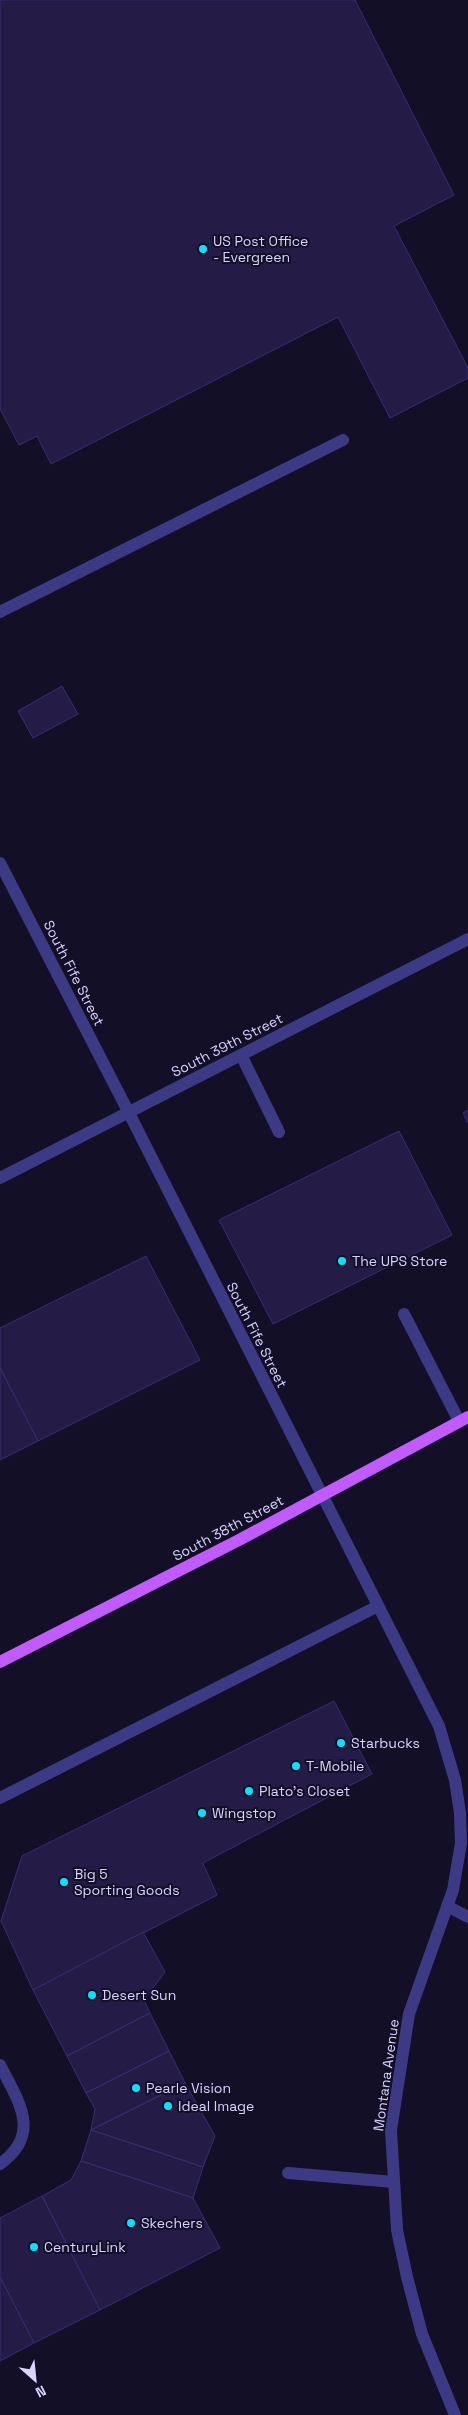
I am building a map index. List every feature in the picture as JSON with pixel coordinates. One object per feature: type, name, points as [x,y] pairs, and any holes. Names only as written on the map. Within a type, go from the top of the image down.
[{"type":"main road","name":"South 38th Street","points":[[0,1662],[239,1540],[321,1494],[463,1419]]},
{"type":"street","points":[[1,610],[342,440]]},
{"type":"street","name":"South Fife Street","points":[[0,863],[129,1113],[439,1726],[455,1780],[465,1827]]},
{"type":"street","name":"South 39th Street","points":[[0,1178],[468,939]]},
{"type":"street","points":[[241,1055],[279,1132]]},
{"type":"street","points":[[404,1314],[463,1419]]},
{"type":"street","points":[[0,1798],[378,1606]]},
{"type":"street","name":"Montana Avenue","points":[[455,2415],[422,2334],[397,2230],[391,2130],[409,2014],[458,1871],[465,1827]]},
{"type":"street","points":[[447,1906],[468,1917]]},
{"type":"street","points":[[0,2066],[17,2100],[24,2127],[23,2138],[17,2150],[0,2164]]},
{"type":"street","points":[[288,2173],[394,2182]]},
{"type":"building","name":"US Post Office - Evergreen","points":[[0,0],[355,0],[454,195],[394,226],[468,368],[468,378],[390,418],[338,317],[51,464],[37,436],[19,445],[0,409]]},
{"type":"building","points":[[62,686],[78,714],[33,738],[18,711]]},
{"type":"building","points":[[468,1110],[468,1123],[463,1113]]},
{"type":"building","points":[[399,1131],[452,1235],[273,1324],[219,1220]]},
{"type":"building","points":[[146,1256],[200,1360],[38,1441],[0,1368],[0,1328]]},
{"type":"building","points":[[0,1368],[38,1441],[0,1460]]},
{"type":"building","points":[[334,1701],[372,1774],[203,1863],[217,1895],[33,1990],[1,1921],[22,1856]]},
{"type":"building","name":"Desert Sun","points":[[143,1932],[165,1972],[144,2000],[150,2013],[67,2056],[33,1990]]},
{"type":"building","points":[[150,2013],[169,2051],[86,2093],[67,2056]]},
{"type":"building","name":"Pearle Vision","points":[[169,2051],[185,2083],[91,2130],[95,2109],[86,2093]]},
{"type":"building","name":"Ideal Image","points":[[185,2083],[215,2136],[203,2167],[91,2130]]},
{"type":"building","points":[[91,2130],[203,2167],[193,2198],[81,2161]]},
{"type":"building","name":"Skechers","points":[[81,2161],[193,2198],[220,2248],[100,2310],[42,2196],[71,2180]]},
{"type":"building","name":"CenturyLink","points":[[42,2196],[100,2310],[34,2343],[0,2277],[0,2218]]},
{"type":"building","points":[[0,2277],[34,2343],[0,2361]]},
{"type":"place","name":"US Post Office - Evergreen","points":[[203,249]]},
{"type":"place","name":"The UPS Store","points":[[342,1261]]},
{"type":"place","name":"Starbucks","points":[[341,1743]]},
{"type":"place","name":"T-Mobile","points":[[296,1766]]},
{"type":"place","name":"Plato's Closet","points":[[249,1791]]},
{"type":"place","name":"Wingstop","points":[[202,1813]]},
{"type":"place","name":"Big 5 Sporting Goods","points":[[64,1882]]},
{"type":"place","name":"Desert Sun","points":[[92,1995]]},
{"type":"place","name":"Pearle Vision","points":[[136,2088]]},
{"type":"place","name":"Ideal Image","points":[[168,2106]]},
{"type":"place","name":"Skechers","points":[[131,2223]]},
{"type":"place","name":"CenturyLink","points":[[34,2247]]}]
